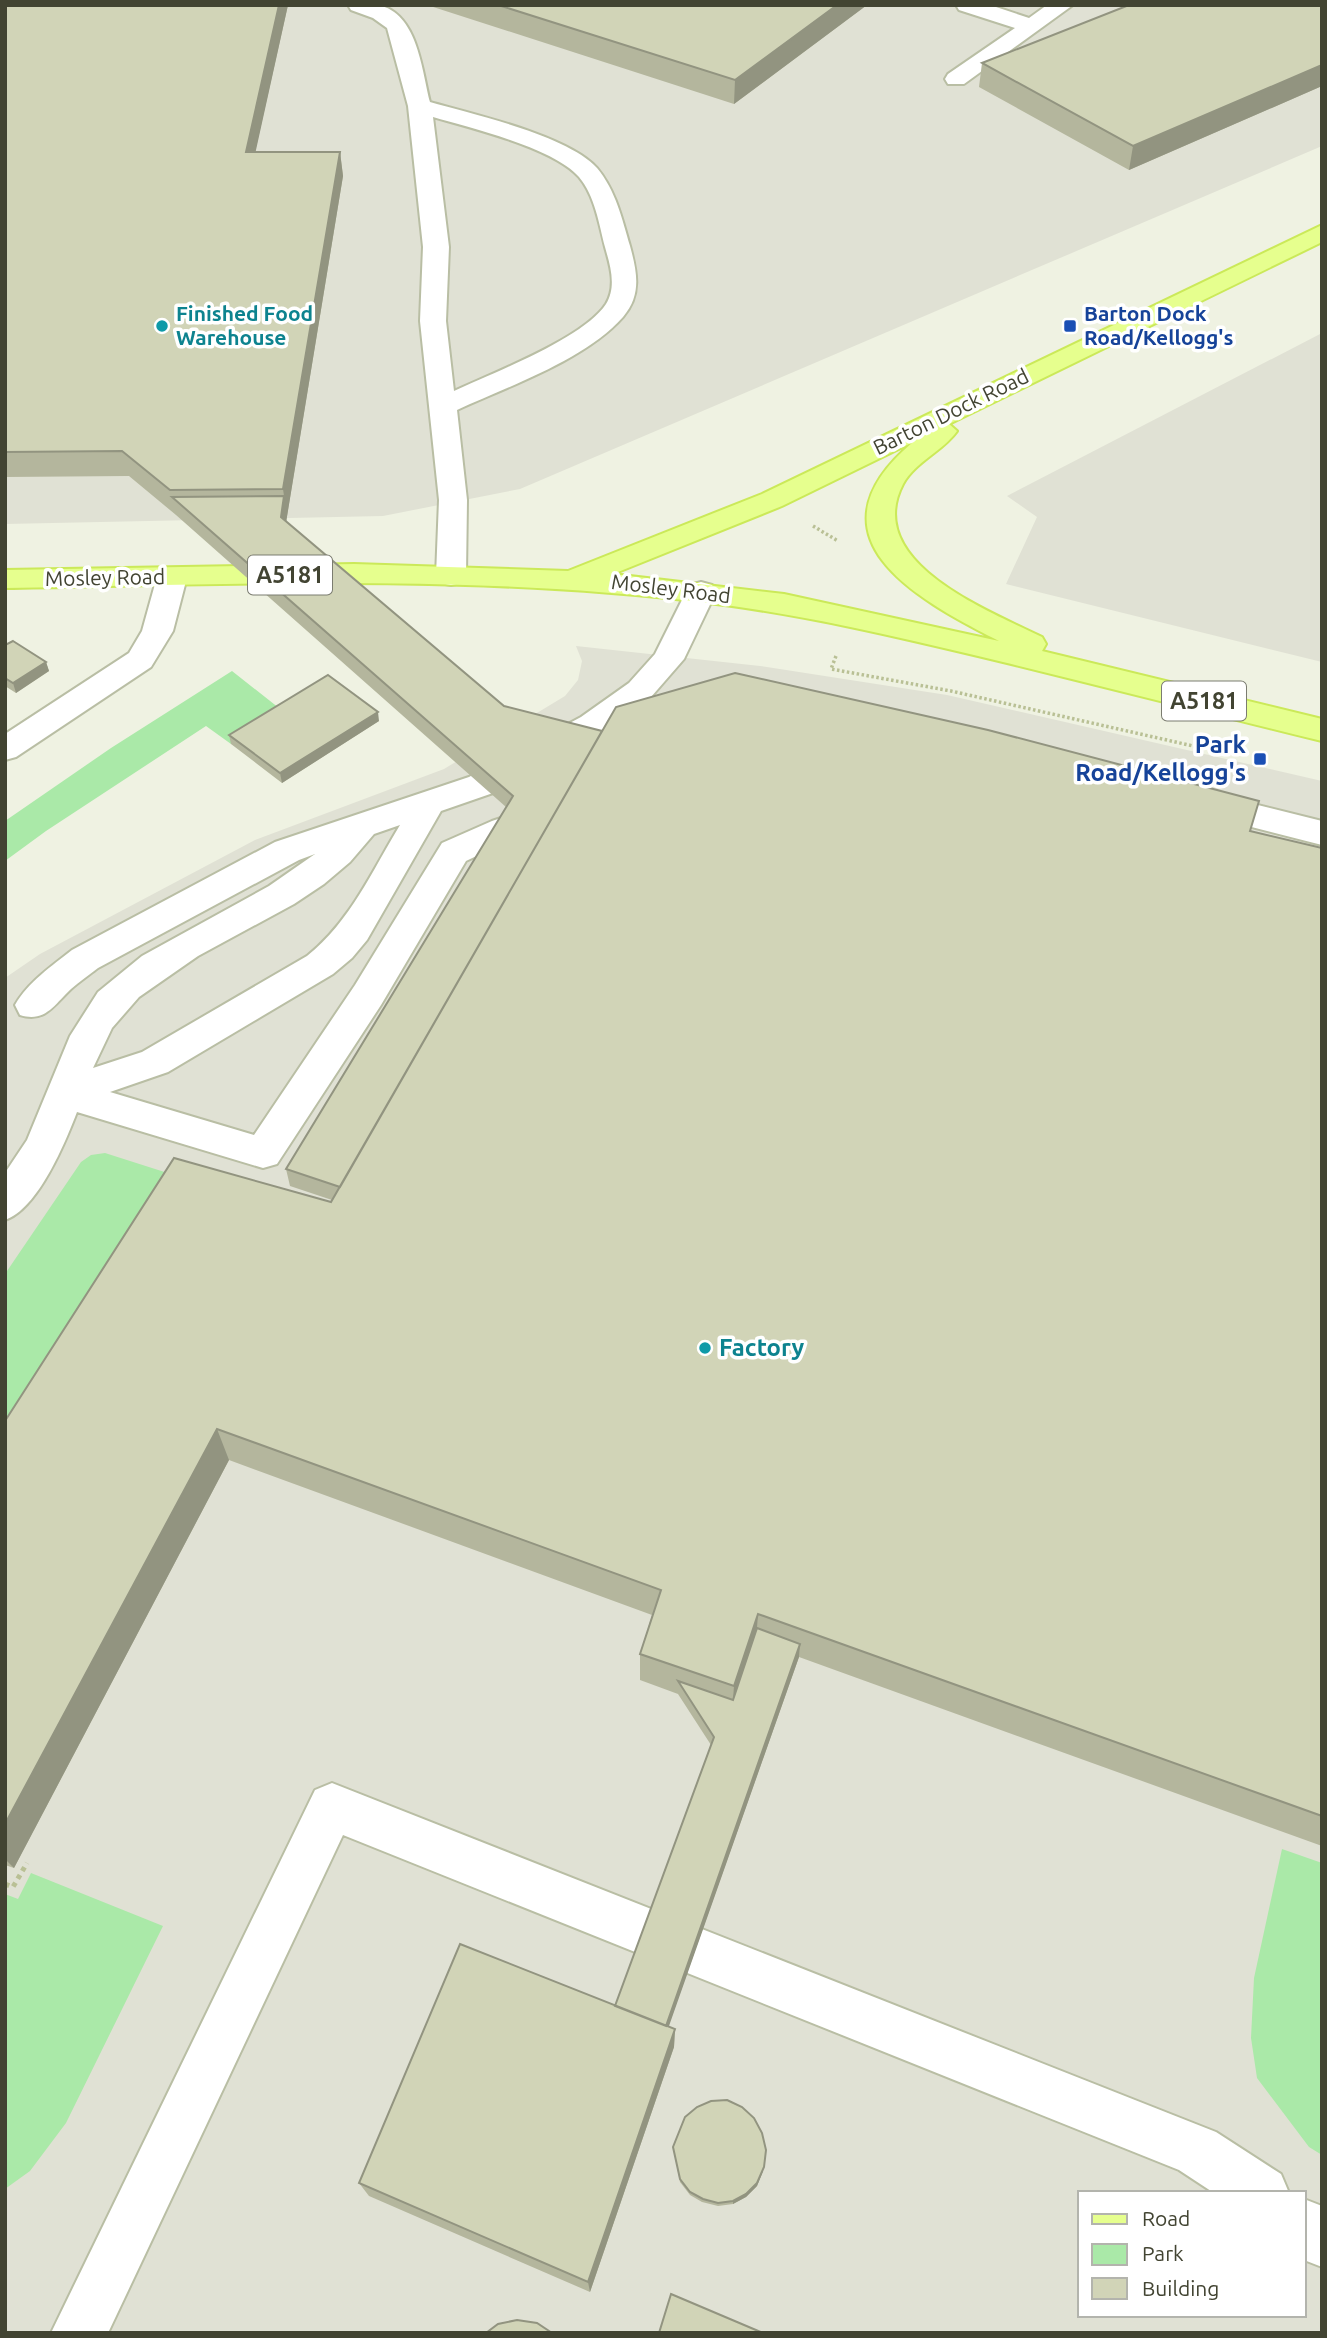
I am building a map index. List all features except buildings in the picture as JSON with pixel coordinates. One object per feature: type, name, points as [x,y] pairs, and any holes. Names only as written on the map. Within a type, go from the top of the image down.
[{"type":"main road","name":"Barton Dock Road","points":[[575,578],[772,500],[1322,233]]},
{"type":"main road","points":[[982,397],[891,481],[878,512],[886,542],[904,568],[929,589],[1087,673]]},
{"type":"main road","name":"Mosley Road","points":[[5,579],[172,576],[575,578],[701,592],[851,616],[1322,730]]},
{"type":"street","points":[[359,5],[383,13],[398,27],[420,106],[436,247],[433,321],[453,500],[451,576]]},
{"type":"street","points":[[968,5],[1032,26]]},
{"type":"street","points":[[956,79],[1062,5]]},
{"type":"street","points":[[420,106],[485,125],[574,160],[587,172],[606,204],[626,277],[625,292],[614,311],[593,330],[443,406]]},
{"type":"street","points":[[5,749],[140,660],[153,646],[172,576]]},
{"type":"street","points":[[33,1005],[64,975],[114,942],[287,851],[481,785],[527,762],[622,705],[640,690],[668,659],[701,592]]},
{"type":"street","points":[[1175,797],[1322,833]]},
{"type":"street","points":[[64,1093],[155,1062],[320,965],[340,949],[355,931],[428,805]]},
{"type":"street","points":[[5,1204],[50,1134],[64,1093],[95,1023],[123,989],[161,960],[314,875],[348,846],[363,825]]},
{"type":"street","points":[[64,1093],[263,1153],[368,995],[454,852],[504,829]]},
{"type":"street","points":[[79,2333],[332,1808],[1197,2151],[1259,2191]]},
{"type":"street","points":[[1306,2228],[1322,2240]]},
{"type":"path","points":[[831,669],[951,691],[1202,748]]},
{"type":"path","points":[[5,1884],[13,1887],[27,1863]]},
{"type":"shaded area","points":[[5,5],[1322,5],[1322,146],[520,489],[383,516],[5,524]]},
{"type":"shaded area","points":[[1322,333],[1322,662],[1006,584],[1037,517],[1007,496]]},
{"type":"shaded area","points":[[576,646],[760,666],[947,695],[1322,781],[1322,2333],[5,2333],[5,978],[40,954],[255,840],[444,769],[565,696],[578,680],[582,661]]},
{"type":"green space","points":[[232,671],[284,712],[231,744],[206,726],[5,861],[5,821],[111,748]]},
{"type":"green space","points":[[105,1153],[177,1176],[5,1432],[5,1274],[81,1162],[91,1155]]},
{"type":"green space","points":[[1282,1849],[1322,1863],[1322,2155],[1309,2147],[1257,2078],[1251,2038],[1254,1978]]},
{"type":"green space","points":[[31,1873],[163,1926],[66,2123],[30,2171],[5,2189],[5,1894],[18,1899]]},
{"type":"place","name":"Finished Food Warehouse","points":[[162,326]]},
{"type":"place","name":"Barton Dock Road/Kellogg's","points":[[1070,326]]},
{"type":"place","name":"Park Road/Kellogg's","points":[[1260,759]]},
{"type":"place","name":"Factory","points":[[705,1348]]}]
